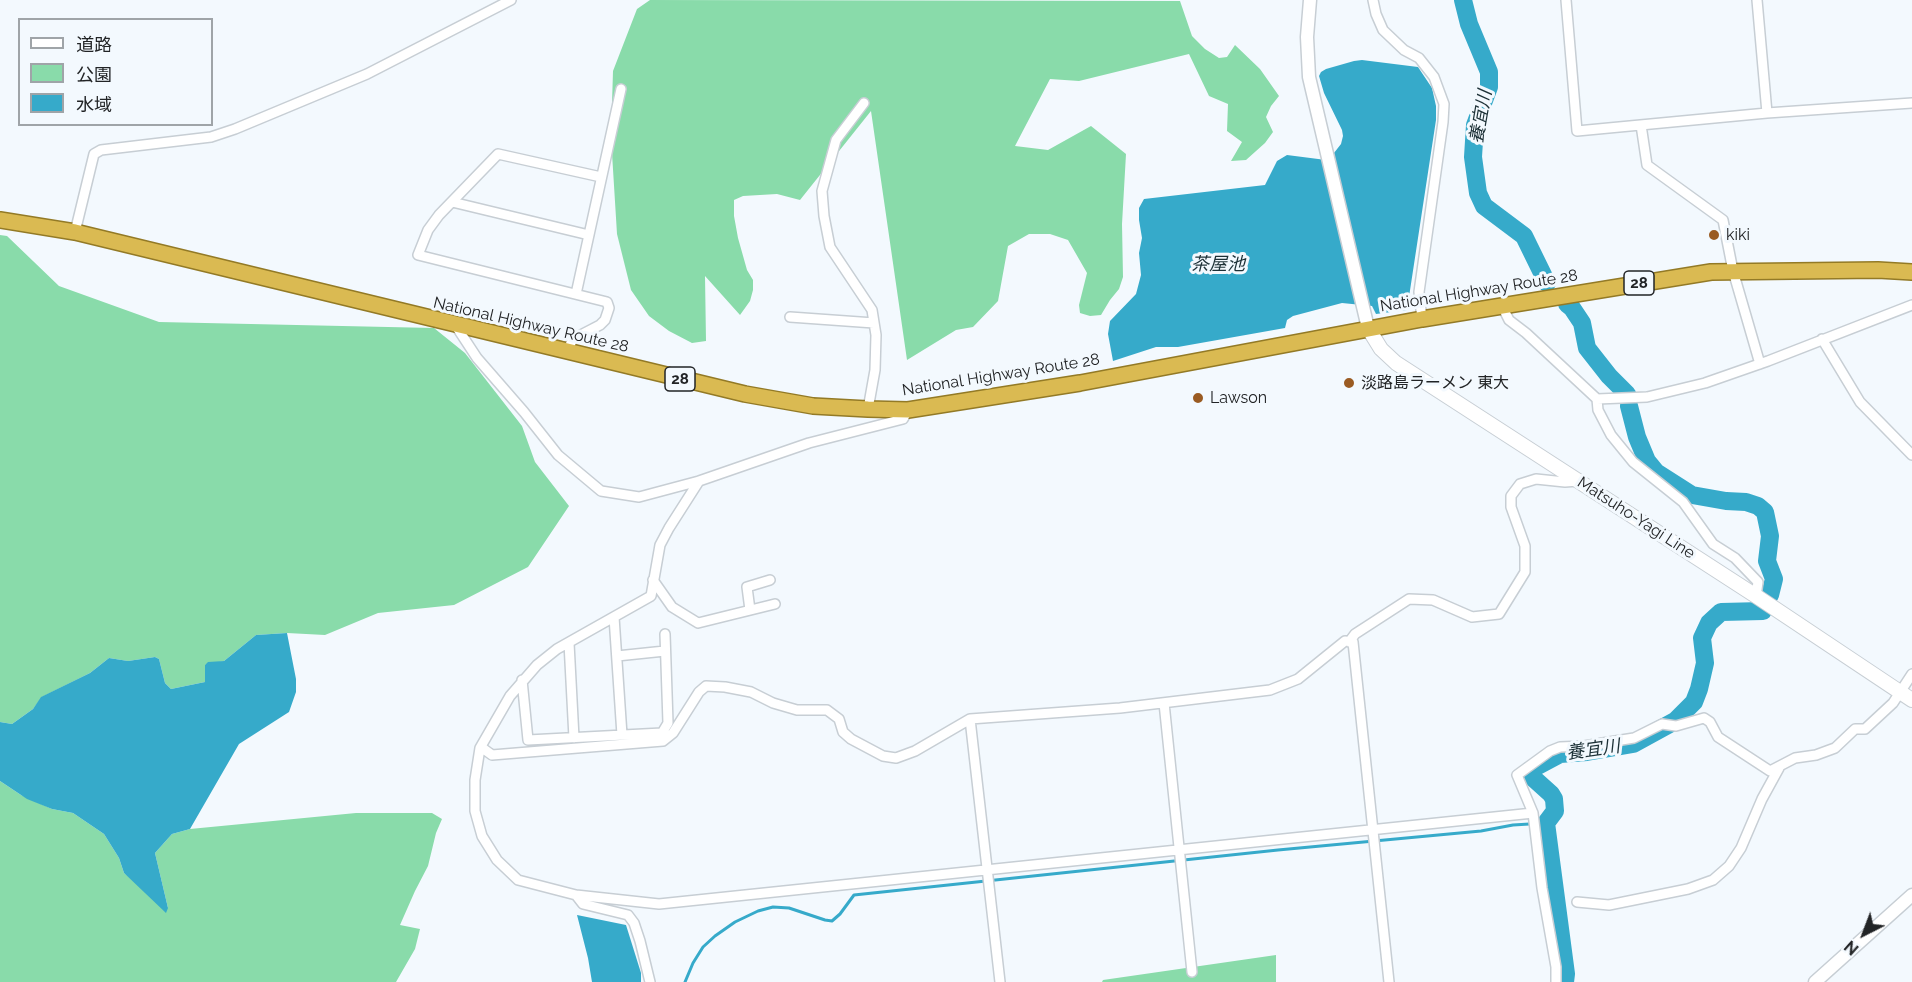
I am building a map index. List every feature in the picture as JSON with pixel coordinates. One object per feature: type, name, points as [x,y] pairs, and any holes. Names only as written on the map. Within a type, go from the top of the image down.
[{"type":"highway","name":"National Highway Route 28","points":[[0,220],[75,232],[456,326],[758,397],[813,406],[868,409],[908,410],[1080,383],[1368,328],[1711,272],[1878,270],[1912,272]]},
{"type":"main road","name":"Matsuho-Yagi Line","points":[[1368,328],[1381,349],[1395,363],[1756,596],[1912,700]]},
{"type":"street","points":[[75,232],[94,154],[101,150],[211,137],[235,129],[367,74],[511,0]]},
{"type":"street","points":[[1310,0],[1307,37],[1309,77],[1368,328]]},
{"type":"street","points":[[1373,0],[1383,30],[1404,50],[1419,58],[1434,77],[1444,104],[1419,292],[1422,319]]},
{"type":"street","points":[[1566,0],[1577,130],[1912,103]]},
{"type":"street","points":[[1757,0],[1767,113]]},
{"type":"street","points":[[576,294],[621,89]]},
{"type":"street","points":[[864,103],[836,140],[822,191],[830,247],[872,310],[876,335],[868,409]]},
{"type":"street","points":[[1641,124],[1647,165],[1723,220],[1732,271],[1760,364]]},
{"type":"street","points":[[567,351],[573,339],[605,320],[609,308],[607,302],[418,255],[428,230],[498,154],[601,177]]},
{"type":"street","points":[[452,202],[589,235]]},
{"type":"street","points":[[1597,399],[1647,397],[1705,383],[1912,305]]},
{"type":"street","points":[[1502,306],[1509,320],[1597,399],[1598,410],[1611,435],[1633,462],[1683,502],[1713,544],[1735,558],[1758,582],[1756,596]]},
{"type":"street","points":[[790,317],[874,323]]},
{"type":"street","points":[[456,326],[477,358],[558,455],[600,491],[639,497],[699,481],[809,443],[903,419],[908,410]]},
{"type":"street","points":[[1822,339],[1860,402],[1912,455]]},
{"type":"street","points":[[1349,642],[1355,634],[1409,599],[1433,600],[1472,617],[1499,614],[1525,573],[1525,546],[1511,507],[1511,495],[1520,484],[1536,479],[1578,481]]},
{"type":"street","points":[[699,481],[660,545],[651,596],[546,657],[522,680],[500,710],[481,747],[475,780],[475,812],[486,845],[497,860],[518,880],[576,895],[659,904],[988,873],[1533,815]]},
{"type":"street","points":[[653,580],[672,607],[698,623],[775,604]]},
{"type":"street","points":[[750,610],[747,586],[770,580]]},
{"type":"street","points":[[614,617],[622,735]]},
{"type":"street","points":[[522,680],[528,740],[662,734],[668,723],[665,634]]},
{"type":"street","points":[[481,747],[492,755],[663,741],[673,733],[699,692],[706,686],[751,692],[773,703],[797,710],[827,710],[839,719],[843,732],[850,739],[883,756],[896,758],[915,751],[970,719],[1120,708],[1270,690],[1298,679],[1344,641],[1353,642],[1373,848],[1389,982]]},
{"type":"street","points":[[568,643],[574,738]]},
{"type":"street","points":[[617,656],[665,651]]},
{"type":"street","points":[[1577,902],[1609,905],[1688,889],[1713,880],[1729,866],[1741,848],[1762,799],[1779,768],[1788,760],[1816,755],[1835,748],[1856,729],[1865,729],[1893,703],[1912,674]]},
{"type":"street","points":[[1164,703],[1192,972]]},
{"type":"street","points":[[1556,982],[1556,967],[1542,888],[1533,815],[1517,775],[1550,751],[1560,747],[1584,746],[1634,738],[1662,724],[1676,726],[1704,718],[1710,722],[1718,737],[1770,771],[1779,768]]},
{"type":"street","points":[[970,719],[1000,982]]},
{"type":"street","points":[[576,895],[583,904],[628,915],[634,923],[640,941],[650,982]]},
{"type":"street","points":[[1815,982],[1912,895]]},
{"type":"green space","points":[[650,0],[1180,1],[1192,36],[1205,49],[1219,58],[1227,57],[1235,45],[1260,69],[1279,96],[1266,117],[1273,132],[1265,143],[1246,160],[1231,161],[1242,142],[1227,131],[1228,104],[1209,96],[1189,54],[1079,81],[1050,79],[1015,146],[1048,150],[1091,126],[1126,154],[1122,224],[1123,277],[1119,289],[1101,315],[1090,316],[1080,313],[1079,305],[1087,273],[1068,240],[1050,234],[1029,234],[1008,246],[998,301],[973,327],[956,330],[907,360],[871,111],[800,200],[777,194],[743,196],[734,200],[738,238],[747,270],[753,280],[750,301],[740,315],[705,276],[706,341],[692,343],[669,331],[649,316],[631,290],[617,234],[611,137],[613,71],[637,9]]},
{"type":"green space","points":[[0,235],[7,236],[59,286],[159,322],[434,328],[465,353],[522,426],[535,462],[569,506],[528,567],[454,605],[378,613],[325,635],[287,633],[256,635],[224,661],[205,665],[205,682],[171,689],[165,683],[159,659],[155,657],[128,661],[109,658],[90,673],[42,697],[33,709],[12,724],[0,722]]},
{"type":"green space","points":[[0,781],[21,795],[52,809],[73,813],[104,834],[119,858],[124,873],[168,908],[155,853],[172,834],[190,829],[356,813],[432,813],[442,819],[428,866],[400,925],[420,929],[415,949],[396,982],[0,982]]},
{"type":"green space","points":[[1276,955],[1276,982],[1102,982],[1103,980]]},
{"type":"water","name":"茶屋池","points":[[1362,60],[1418,67],[1432,88],[1436,106],[1436,120],[1407,310],[1376,314],[1372,306],[1342,303],[1293,316],[1287,320],[1285,328],[1178,347],[1156,347],[1113,361],[1108,334],[1110,321],[1136,294],[1141,275],[1139,253],[1142,238],[1139,208],[1144,199],[1265,185],[1277,161],[1287,155],[1326,160],[1330,158],[1341,144],[1343,136],[1319,76],[1326,69]]},
{"type":"water","points":[[287,633],[296,679],[296,692],[289,712],[239,744],[190,829],[172,834],[155,853],[168,908],[166,913],[124,873],[119,858],[104,834],[73,813],[52,809],[27,799],[0,781],[0,722],[12,724],[33,709],[41,697],[90,673],[109,658],[128,661],[155,657],[159,659],[165,683],[171,689],[205,682],[205,665],[208,662],[224,661],[256,635]]},
{"type":"water","points":[[577,915],[626,925],[641,973],[641,982],[592,982]]},
{"type":"waterway","name":"養宜川","points":[[1463,0],[1469,24],[1489,72],[1489,87],[1475,125],[1473,157],[1478,193],[1484,206],[1524,236],[1547,283]]},
{"type":"waterway","name":"養宜川","points":[[1567,304],[1582,323],[1587,348],[1627,394]]},
{"type":"waterway","name":"養宜川","points":[[1629,406],[1637,437],[1647,461],[1656,472],[1692,495],[1746,502],[1758,506],[1765,512],[1770,536],[1767,561],[1774,579],[1770,595]]},
{"type":"waterway","name":"養宜川","points":[[1565,982],[1566,974],[1546,823],[1555,811],[1554,799],[1531,776],[1530,770],[1560,754],[1633,744],[1675,721],[1694,702],[1699,689],[1705,663],[1702,638],[1709,623],[1721,612],[1763,611]]},
{"type":"waterway","points":[[685,982],[703,947],[715,936],[735,922],[773,907],[789,908],[832,921],[854,895],[1546,823]]},
{"type":"place","name":"kiki","points":[[1714,235]]},
{"type":"place","name":"淡路島ラーメン 東大","points":[[1349,383]]},
{"type":"place","name":"Lawson","points":[[1198,398]]}]
